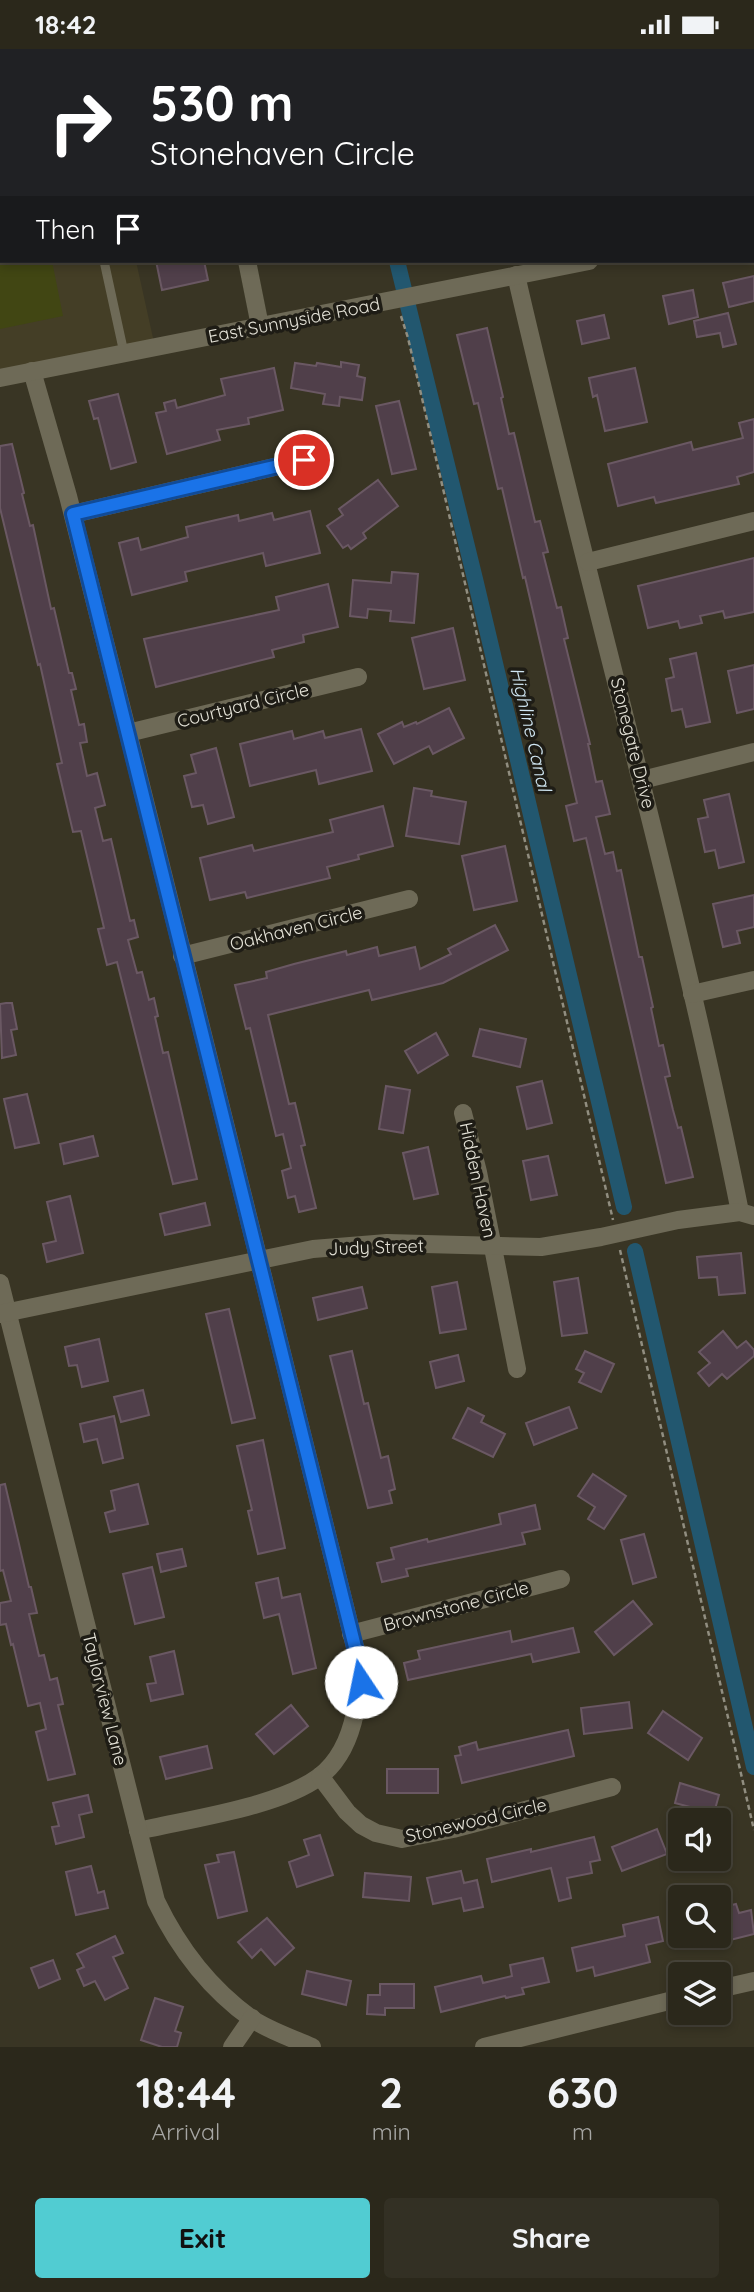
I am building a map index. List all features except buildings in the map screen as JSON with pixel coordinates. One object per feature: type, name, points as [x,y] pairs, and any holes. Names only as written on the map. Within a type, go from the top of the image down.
[{"type":"street","points":[[247,263],[260,326]]},
{"type":"street","name":"East Sunnyside Road","points":[[0,378],[579,263]]},
{"type":"street","name":"Stonegate Drive","points":[[516,275],[747,1214]]},
{"type":"street","points":[[32,371],[73,514],[128,733],[361,1682],[352,1728],[340,1754],[320,1776],[289,1794],[138,1831]]},
{"type":"street","points":[[73,514],[304,460]]},
{"type":"street","points":[[587,562],[754,521]]},
{"type":"street","name":"Courtyard Circle","points":[[128,733],[358,677]]},
{"type":"street","points":[[642,780],[754,752]]},
{"type":"street","name":"Oakhaven Circle","points":[[182,956],[409,899]]},
{"type":"street","points":[[692,994],[754,980]]},
{"type":"street","name":"Hidden Haven","points":[[463,1114],[517,1369]]},
{"type":"street","name":"Judy Street","points":[[4,1313],[313,1249],[387,1243],[541,1247],[678,1220],[747,1214]]},
{"type":"street","name":"Taylorview Lane","points":[[0,1283],[4,1313],[156,1901],[169,1928],[208,1980],[252,2018],[312,2047]]},
{"type":"street","name":"Brownstone Circle","points":[[351,1634],[561,1579]]},
{"type":"street","name":"Stonewood Circle","points":[[320,1776],[347,1812],[361,1825],[376,1833],[402,1839],[453,1829],[612,1787]]},
{"type":"street","points":[[731,1986],[754,1981]]},
{"type":"street","points":[[484,2047],[668,2002]]},
{"type":"street","points":[[232,2047],[252,2018]]},
{"type":"lane","points":[[104,263],[124,353]]},
{"type":"path","points":[[404,298],[408,338],[754,1830]]},
{"type":"shaded area","points":[[0,263],[136,263],[155,347],[0,378]]},
{"type":"green space","points":[[0,263],[52,263],[63,316],[0,329]]},
{"type":"waterway","name":"Highline Canal","points":[[397,263],[624,1207]]},
{"type":"waterway","points":[[635,1251],[754,1767]]},
{"type":"route","points":[[304,460],[73,514],[358,1659],[361,1682]]}]
